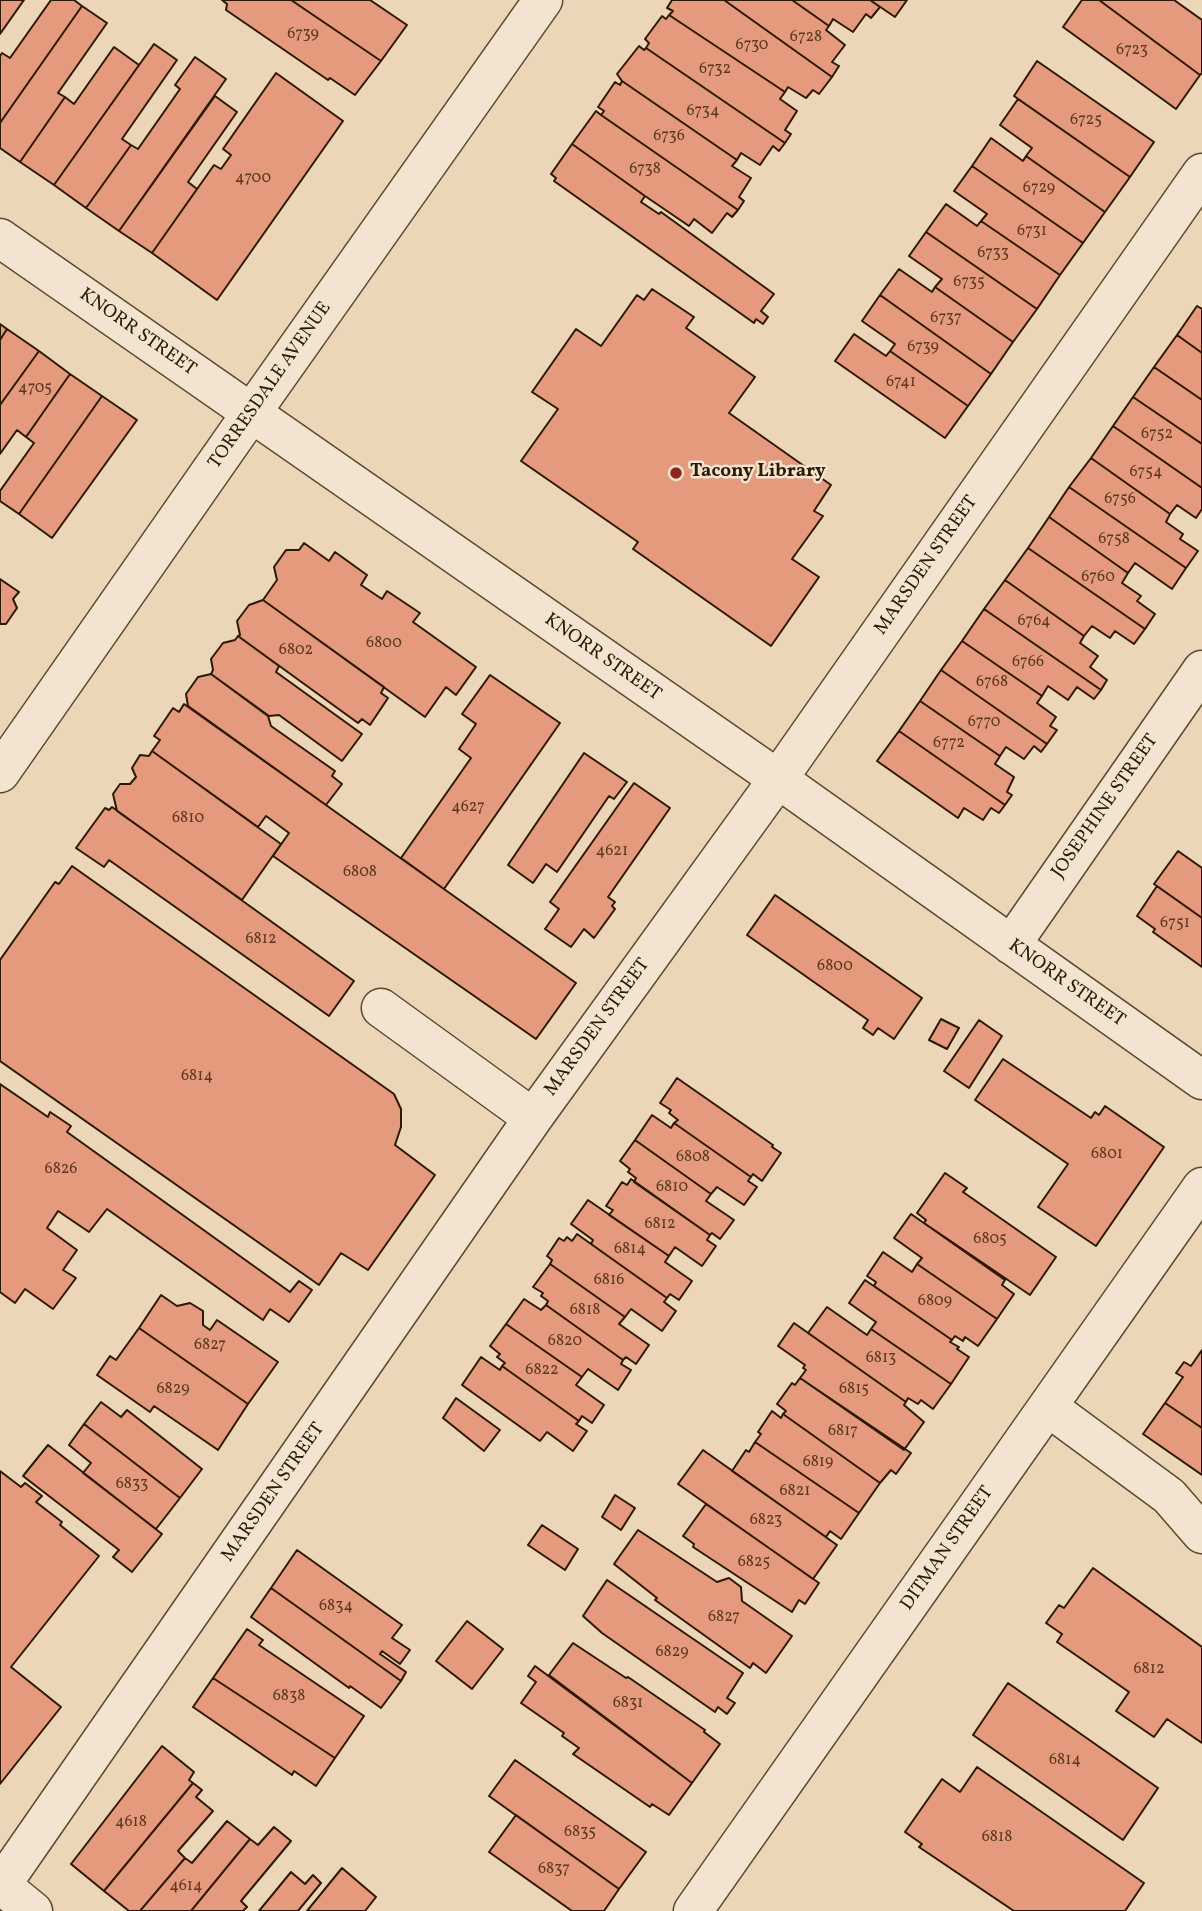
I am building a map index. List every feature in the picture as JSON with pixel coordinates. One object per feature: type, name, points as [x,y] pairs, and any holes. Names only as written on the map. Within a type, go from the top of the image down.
[{"type":"street","name":"TORRESDALE AVENUE","points":[[0,773],[543,0]]},
{"type":"street","name":"MARSDEN STREET","points":[[1,1885],[533,1118],[778,779],[1202,173]]},
{"type":"street","name":"KNORR STREET","points":[[0,238],[778,779],[1202,1080]]},
{"type":"street","name":"JOSEPHINE STREET","points":[[1011,945],[1202,670]]},
{"type":"street","points":[[381,1008],[533,1118]]},
{"type":"street","name":"DITMAN STREET","points":[[693,1911],[1202,1187]]},
{"type":"street","points":[[1048,1407],[1169,1496],[1202,1534]]},
{"type":"street","points":[[1,1885],[33,1911]]},
{"type":"building","points":[[0,0],[24,0],[0,34]]},
{"type":"building","points":[[51,0],[74,0],[82,6],[0,123],[0,56],[2,53],[10,58]]},
{"type":"building","points":[[222,0],[291,0],[381,61],[355,95],[330,78],[328,80],[226,10],[227,4]]},
{"type":"building","points":[[291,0],[370,0],[407,25],[381,61]]},
{"type":"building","points":[[672,0],[724,0],[832,77],[819,94],[813,90],[806,98],[788,87],[785,92],[669,15],[673,11],[667,8]]},
{"type":"building","points":[[724,0],[792,0],[829,26],[826,30],[845,45],[832,62],[839,66],[832,77]]},
{"type":"building","points":[[792,0],[870,0],[880,7],[871,18],[866,14],[853,32],[833,19],[829,26]]},
{"type":"building","points":[[870,0],[907,0],[895,17]]},
{"type":"building","points":[[1082,0],[1099,0],[1200,75],[1176,109],[1063,27]]},
{"type":"building","points":[[1099,0],[1174,0],[1202,20],[1202,73],[1200,75]]},
{"type":"building","points":[[82,6],[107,23],[58,93],[65,97],[20,162],[0,148],[0,123]]},
{"type":"building","points":[[669,15],[785,92],[780,99],[797,111],[785,130],[791,134],[785,143],[646,48],[649,43],[645,39],[662,16],[666,19]]},
{"type":"building","points":[[154,44],[177,60],[122,139],[131,145],[86,208],[54,185]]},
{"type":"building","points":[[639,46],[644,50],[646,48],[785,143],[779,151],[773,146],[760,165],[741,153],[737,160],[622,81],[617,74]]},
{"type":"building","points":[[114,47],[139,65],[54,185],[20,162],[65,97],[74,104]]},
{"type":"building","points":[[195,57],[226,79],[119,231],[86,208],[131,145],[138,149],[180,89],[175,85]]},
{"type":"building","points":[[1037,61],[1154,142],[1130,177],[1014,96]]},
{"type":"building","points":[[276,73],[343,121],[217,300],[152,253],[214,165],[221,169],[231,155],[223,149]]},
{"type":"building","points":[[622,81],[737,160],[732,166],[751,178],[739,197],[744,201],[738,210],[601,115],[604,111],[598,107],[615,82],[620,85]]},
{"type":"building","points":[[215,96],[237,112],[188,182],[197,189],[152,253],[119,231]]},
{"type":"building","points":[[1018,99],[1130,177],[1105,212],[1026,156],[1032,148],[1000,125]]},
{"type":"building","points":[[596,111],[738,210],[732,217],[727,213],[712,233],[694,219],[689,226],[645,196],[572,144]]},
{"type":"building","points":[[991,138],[1023,161],[1026,156],[1105,212],[1083,243],[972,166]]},
{"type":"building","points":[[572,144],[645,196],[641,202],[659,214],[661,212],[774,294],[761,311],[768,317],[763,324],[756,319],[754,323],[554,181],[556,178],[551,174]]},
{"type":"building","points":[[972,166],[1083,243],[1060,275],[981,221],[987,214],[954,191]]},
{"type":"building","points":[[946,204],[977,226],[981,221],[1060,275],[1037,309],[926,232]]},
{"type":"building","points":[[926,232],[1037,309],[1013,342],[935,287],[942,279],[909,256]]},
{"type":"building","points":[[899,269],[932,292],[935,287],[1013,342],[991,374],[880,295]]},
{"type":"building","name":"Tacony Library","points":[[652,289],[694,317],[686,328],[755,377],[729,413],[831,485],[814,511],[823,516],[792,559],[819,577],[771,646],[633,549],[638,542],[521,461],[558,409],[532,392],[576,329],[601,346],[637,295],[644,300]]},
{"type":"building","points":[[880,295],[991,374],[968,406],[890,351],[895,344],[862,321]]},
{"type":"building","points":[[1197,306],[1202,309],[1202,353],[1177,335]]},
{"type":"building","points":[[0,324],[7,329],[0,340]]},
{"type":"building","points":[[7,329],[39,351],[0,405],[0,340]]},
{"type":"building","points":[[854,334],[886,356],[890,351],[968,406],[945,438],[835,361]]},
{"type":"building","points":[[1177,335],[1202,353],[1202,400],[1154,367]]},
{"type":"building","points":[[39,351],[70,374],[26,437],[17,430],[0,454],[0,405]]},
{"type":"building","points":[[1154,367],[1202,400],[1202,444],[1133,397]]},
{"type":"building","points":[[70,374],[102,396],[19,514],[0,501],[0,491],[34,443],[26,437]]},
{"type":"building","points":[[102,396],[137,420],[52,538],[19,514]]},
{"type":"building","points":[[1133,397],[1202,444],[1202,488],[1113,426]]},
{"type":"building","points":[[1113,426],[1202,488],[1202,509],[1196,518],[1177,505],[1170,514],[1091,458]]},
{"type":"building","points":[[1091,458],[1170,514],[1166,522],[1183,534],[1180,539],[1198,551],[1186,568],[1069,487]]},
{"type":"building","points":[[1069,487],[1186,568],[1172,589],[1135,563],[1128,573],[1049,517]]},
{"type":"building","points":[[1049,517],[1128,573],[1122,583],[1141,596],[1137,601],[1155,614],[1145,629],[1028,548]]},
{"type":"building","points":[[304,543],[329,561],[335,552],[367,575],[361,585],[382,599],[387,591],[420,613],[413,622],[476,667],[456,695],[446,687],[425,717],[263,600],[277,580],[274,567],[286,550],[299,550]]},
{"type":"building","points":[[1028,548],[1145,629],[1134,644],[1115,631],[1110,638],[1092,626],[1084,636],[1005,580]]},
{"type":"building","points":[[0,579],[19,592],[13,599],[17,608],[6,624],[0,624]]},
{"type":"building","points":[[1005,580],[1084,636],[1080,643],[1098,656],[1090,667],[1107,680],[1101,690],[984,609]]},
{"type":"building","points":[[263,600],[384,687],[381,693],[388,698],[370,725],[362,719],[358,723],[238,636],[237,621],[249,605]]},
{"type":"building","points":[[984,609],[1101,690],[1094,699],[1077,687],[1068,700],[1048,686],[1042,696],[962,641]]},
{"type":"building","points":[[238,636],[279,666],[276,672],[362,734],[342,761],[279,715],[269,716],[211,674],[211,659],[223,643],[235,640]]},
{"type":"building","points":[[962,641],[1042,696],[1037,703],[1056,717],[1050,726],[1057,730],[1047,744],[941,670]]},
{"type":"building","points":[[941,670],[1047,744],[1041,752],[1034,746],[1024,759],[1006,747],[1000,756],[920,701]]},
{"type":"building","points":[[211,674],[268,716],[271,726],[335,771],[332,776],[342,784],[326,805],[188,706],[186,694],[198,677]]},
{"type":"building","points":[[490,675],[560,723],[444,889],[401,858],[471,758],[459,749],[476,724],[462,714]]},
{"type":"building","points":[[920,701],[1000,756],[995,764],[1014,777],[1007,792],[1012,795],[1005,805],[899,731]]},
{"type":"building","points":[[184,704],[576,983],[536,1039],[273,856],[289,833],[266,816],[258,827],[152,751],[160,740],[154,736],[173,708],[179,712]]},
{"type":"building","points":[[899,731],[1005,805],[999,813],[991,808],[983,820],[964,808],[958,818],[877,761]]},
{"type":"building","points":[[152,751],[281,844],[242,900],[117,811],[113,794],[120,784],[130,784],[136,777],[132,768],[140,755],[149,756]]},
{"type":"building","points":[[584,753],[627,782],[614,799],[609,796],[557,872],[546,864],[533,883],[508,865]]},
{"type":"building","points":[[634,783],[670,808],[608,897],[615,902],[612,906],[615,909],[594,938],[584,929],[571,947],[545,929],[559,909],[550,902]]},
{"type":"building","points":[[112,807],[354,981],[329,1016],[109,860],[104,867],[76,848],[105,808],[109,810]]},
{"type":"building","points":[[1178,851],[1202,868],[1202,918],[1154,884]]},
{"type":"building","points":[[72,866],[394,1094],[401,1109],[401,1127],[395,1145],[435,1175],[368,1270],[341,1253],[319,1285],[0,1061],[0,960],[55,882],[59,884]]},
{"type":"building","points":[[1157,886],[1202,918],[1202,967],[1153,932],[1155,929],[1137,916]]},
{"type":"building","points":[[775,895],[922,998],[894,1039],[878,1028],[873,1035],[863,1028],[868,1020],[747,935]]},
{"type":"building","points":[[941,1019],[959,1028],[947,1049],[929,1040]]},
{"type":"building","points":[[979,1020],[1002,1036],[969,1088],[944,1071]]},
{"type":"building","points":[[1003,1059],[1091,1118],[1095,1112],[1099,1115],[1105,1106],[1164,1147],[1096,1246],[1038,1207],[1068,1164],[975,1100]]},
{"type":"building","points":[[677,1078],[781,1153],[762,1181],[753,1174],[751,1177],[674,1123],[678,1120],[669,1113],[671,1110],[660,1103]]},
{"type":"building","points":[[0,1084],[48,1117],[50,1112],[71,1126],[67,1132],[290,1292],[299,1281],[312,1290],[289,1322],[270,1309],[263,1320],[107,1209],[89,1232],[58,1211],[47,1228],[77,1250],[63,1270],[76,1278],[53,1309],[25,1289],[15,1303],[0,1292]]},
{"type":"building","points":[[652,1115],[671,1128],[674,1123],[751,1177],[748,1181],[757,1187],[744,1205],[717,1187],[711,1194],[635,1140]]},
{"type":"building","points":[[635,1140],[711,1194],[706,1201],[734,1220],[720,1239],[712,1233],[710,1235],[634,1182],[636,1178],[628,1172],[630,1169],[620,1161]]},
{"type":"building","points":[[945,1173],[967,1188],[963,1192],[1056,1257],[1030,1295],[924,1223],[926,1220],[917,1213]]},
{"type":"building","points":[[631,1179],[710,1235],[707,1240],[716,1246],[702,1266],[675,1247],[669,1256],[609,1215],[613,1210],[606,1206],[622,1182],[627,1185]]},
{"type":"building","points":[[588,1200],[669,1256],[665,1262],[692,1281],[679,1300],[670,1294],[667,1298],[591,1244],[593,1240],[571,1224]]},
{"type":"building","points":[[911,1214],[1005,1280],[1002,1285],[1014,1294],[997,1319],[917,1264],[922,1258],[894,1238]]},
{"type":"building","points":[[577,1234],[667,1298],[664,1302],[676,1311],[662,1331],[631,1309],[625,1317],[550,1264],[552,1260],[547,1256],[559,1238],[564,1241],[567,1237],[572,1241]]},
{"type":"building","points":[[883,1252],[912,1272],[917,1264],[997,1319],[978,1346],[965,1337],[963,1341],[955,1336],[952,1340],[874,1286],[876,1282],[867,1276]]},
{"type":"building","points":[[550,1264],[625,1317],[619,1324],[649,1345],[636,1364],[626,1357],[623,1360],[546,1305],[548,1301],[541,1296],[543,1293],[533,1287]]},
{"type":"building","points":[[865,1280],[952,1340],[950,1342],[969,1357],[951,1384],[871,1329],[876,1322],[849,1303]]},
{"type":"building","points":[[161,1295],[177,1306],[190,1303],[203,1311],[203,1325],[210,1330],[217,1320],[278,1362],[248,1404],[139,1328]]},
{"type":"building","points":[[524,1299],[541,1310],[546,1305],[623,1360],[621,1364],[631,1370],[618,1390],[588,1369],[582,1377],[506,1324]]},
{"type":"building","points":[[827,1307],[867,1335],[871,1329],[951,1384],[933,1409],[921,1400],[918,1404],[908,1398],[906,1402],[808,1333]]},
{"type":"building","points":[[794,1323],[906,1402],[904,1405],[924,1422],[904,1450],[800,1378],[806,1370],[803,1368],[805,1365],[778,1346]]},
{"type":"building","points":[[506,1324],[582,1377],[576,1385],[604,1405],[592,1423],[582,1416],[579,1421],[502,1366],[505,1363],[497,1357],[500,1354],[490,1346]]},
{"type":"building","points":[[139,1328],[248,1404],[218,1450],[154,1406],[150,1412],[97,1375],[110,1356],[116,1360]]},
{"type":"building","points":[[1202,1350],[1202,1428],[1165,1403],[1183,1377],[1176,1373],[1184,1362],[1191,1366]]},
{"type":"building","points":[[481,1357],[500,1370],[502,1366],[579,1421],[576,1424],[587,1431],[573,1451],[547,1432],[540,1441],[462,1385]]},
{"type":"building","points":[[800,1378],[911,1453],[896,1474],[891,1470],[880,1483],[783,1414],[786,1411],[777,1404],[792,1383],[795,1385]]},
{"type":"building","points":[[456,1398],[500,1430],[484,1451],[443,1418]]},
{"type":"building","points":[[101,1402],[121,1417],[127,1410],[202,1469],[180,1498],[84,1424]]},
{"type":"building","points":[[1165,1403],[1202,1428],[1202,1475],[1143,1434]]},
{"type":"building","points":[[772,1411],[781,1418],[783,1414],[880,1483],[859,1513],[755,1442],[761,1434],[758,1432]]},
{"type":"building","points":[[84,1424],[180,1498],[156,1529],[83,1473],[91,1463],[69,1445]]},
{"type":"building","points":[[755,1442],[859,1513],[841,1539],[830,1531],[826,1537],[732,1471]]},
{"type":"building","points":[[48,1445],[162,1534],[132,1572],[113,1557],[119,1550],[23,1476]]},
{"type":"building","points":[[703,1450],[837,1545],[813,1579],[678,1484]]},
{"type":"building","points":[[0,1471],[21,1487],[25,1483],[42,1496],[36,1502],[99,1556],[11,1667],[61,1707],[0,1784]]},
{"type":"building","points":[[615,1495],[635,1508],[621,1530],[602,1517]]},
{"type":"building","points":[[706,1504],[819,1583],[805,1604],[799,1600],[792,1612],[693,1547],[694,1544],[683,1536]]},
{"type":"building","points":[[542,1525],[578,1549],[565,1570],[528,1545]]},
{"type":"building","points":[[638,1530],[717,1582],[729,1578],[741,1587],[742,1601],[792,1636],[766,1673],[753,1663],[750,1668],[655,1600],[657,1598],[614,1564]]},
{"type":"building","points":[[297,1550],[402,1625],[392,1638],[410,1650],[400,1664],[382,1651],[380,1654],[406,1672],[401,1681],[271,1588]]},
{"type":"building","points":[[1093,1568],[1202,1647],[1202,1743],[1167,1719],[1154,1737],[1116,1711],[1129,1692],[1057,1642],[1062,1634],[1046,1623],[1059,1605],[1064,1608]]},
{"type":"building","points":[[607,1580],[743,1673],[727,1698],[735,1703],[727,1714],[718,1707],[715,1712],[602,1633],[583,1616]]},
{"type":"building","points":[[271,1588],[401,1681],[381,1708],[251,1617]]},
{"type":"building","points":[[467,1621],[503,1649],[472,1689],[436,1661]]},
{"type":"building","points":[[247,1629],[263,1640],[259,1645],[364,1716],[335,1758],[213,1678]]},
{"type":"building","points":[[573,1643],[628,1677],[705,1730],[704,1732],[720,1744],[692,1783],[549,1675]]},
{"type":"building","points":[[535,1666],[692,1783],[669,1815],[652,1804],[650,1807],[573,1754],[579,1748],[562,1736],[564,1733],[521,1703],[536,1682],[528,1676]]},
{"type":"building","points":[[213,1678],[335,1758],[316,1786],[294,1771],[292,1775],[193,1707]]},
{"type":"building","points":[[1008,1683],[1158,1788],[1123,1840],[973,1735]]},
{"type":"building","points":[[162,1746],[194,1772],[189,1780],[193,1783],[104,1891],[71,1864]]},
{"type":"building","points":[[515,1760],[646,1852],[619,1889],[489,1796]]},
{"type":"building","points":[[977,1767],[1144,1883],[1125,1911],[1014,1911],[919,1847],[922,1844],[905,1832],[942,1779],[960,1792]]},
{"type":"building","points":[[193,1783],[202,1790],[196,1797],[213,1811],[178,1851],[185,1858],[140,1911],[129,1911],[104,1891]]},
{"type":"building","points":[[516,1815],[619,1889],[604,1911],[572,1911],[489,1852]]},
{"type":"building","points":[[227,1821],[250,1839],[191,1911],[140,1911],[185,1858],[192,1863]]},
{"type":"building","points":[[274,1827],[291,1841],[241,1901],[247,1907],[243,1911],[191,1911],[250,1839],[258,1845]]},
{"type":"building","points":[[342,1868],[376,1897],[365,1911],[307,1911]]},
{"type":"building","points":[[291,1872],[305,1884],[313,1875],[321,1883],[298,1911],[259,1911]]},
{"type":"place","name":"Tacony Library","points":[[676,473]]}]
